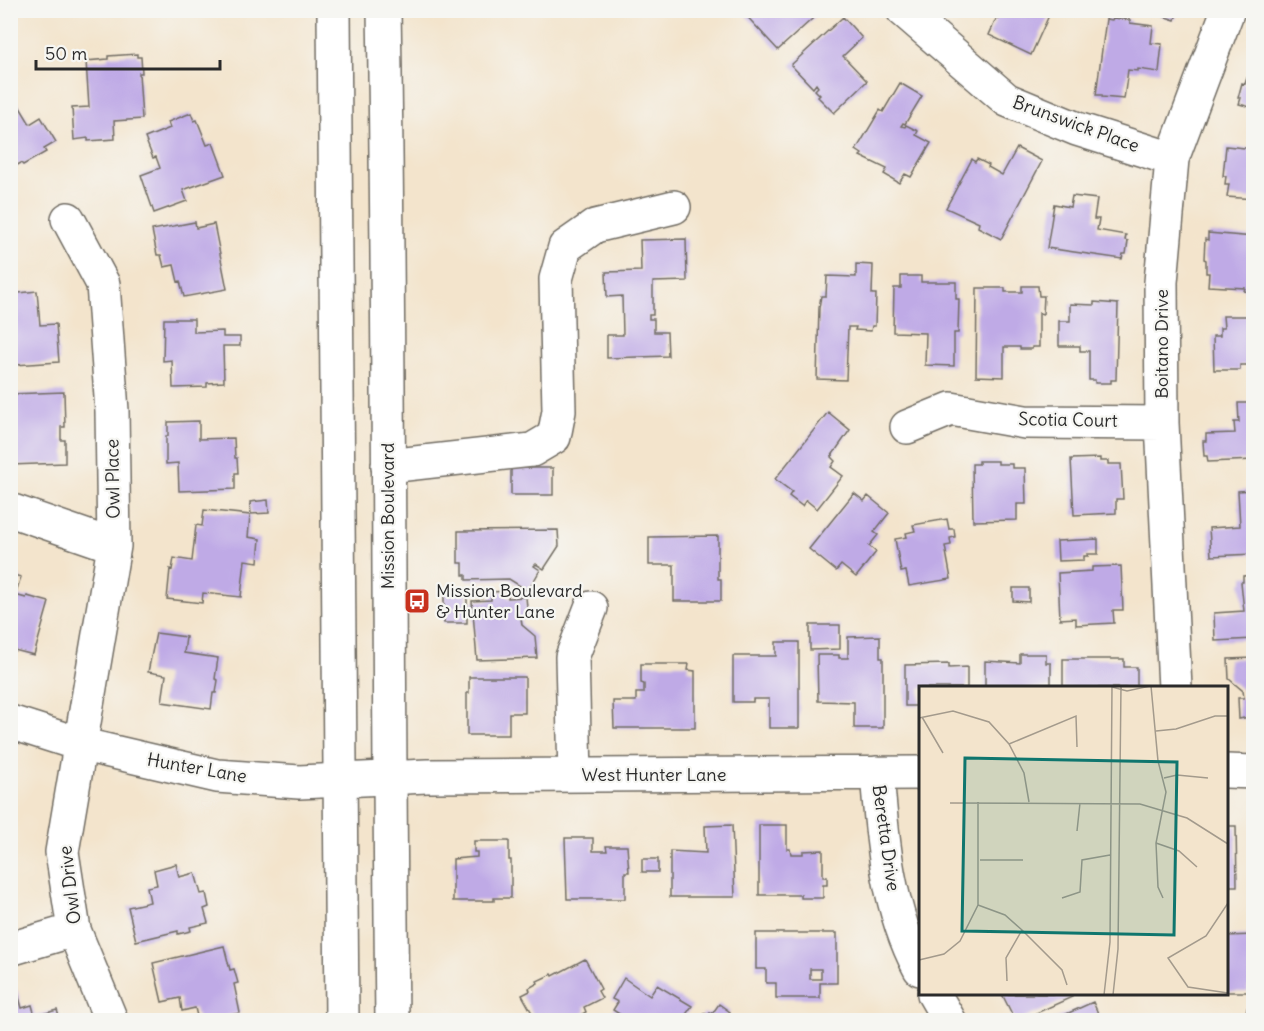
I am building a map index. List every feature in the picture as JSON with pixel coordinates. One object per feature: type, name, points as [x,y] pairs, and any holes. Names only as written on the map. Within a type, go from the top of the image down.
[{"type":"street","points":[[334,10],[342,1020]]},
{"type":"street","name":"Mission Boulevard","points":[[384,10],[388,778],[392,1020]]},
{"type":"street","name":"Boitano Drive","points":[[1175,686],[1162,423],[1161,282],[1172,159],[1228,10]]},
{"type":"street","name":"Brunswick Place","points":[[905,11],[1007,100],[1077,129],[1172,159]]},
{"type":"street","points":[[387,466],[532,450],[554,436],[559,411],[556,279],[565,247],[595,226],[674,207]]},
{"type":"street","name":"Owl Place","points":[[68,219],[103,284],[112,411],[114,546],[79,744]]},
{"type":"street","name":"Scotia Court","points":[[907,427],[951,409],[1025,422],[1162,423]]},
{"type":"street","points":[[10,510],[114,546]]},
{"type":"street","points":[[575,776],[572,657],[591,608]]},
{"type":"street","name":"Hunter Lane","points":[[10,722],[79,744],[217,776],[299,782],[388,778]]},
{"type":"street","name":"Owl Drive","points":[[79,744],[62,852],[74,930],[111,1020]]},
{"type":"street","points":[[1228,771],[1254,772]]},
{"type":"street","name":"West Hunter Lane","points":[[388,778],[919,773]]},
{"type":"street","name":"Beretta Drive","points":[[877,774],[889,881],[909,948],[919,966]]},
{"type":"street","points":[[10,949],[74,930]]},
{"type":"street","points":[[935,995],[949,1020]]},
{"type":"building","points":[[741,10],[822,10],[778,50]]},
{"type":"building","points":[[1003,10],[1051,11],[1031,55],[989,35],[997,17],[999,18]]},
{"type":"building","points":[[1144,10],[1178,10],[1175,20]]},
{"type":"building","points":[[843,17],[862,38],[843,56],[867,81],[834,113],[818,97],[820,95],[815,90],[818,87],[816,84],[813,88],[791,65]]},
{"type":"building","points":[[1113,18],[1153,26],[1151,43],[1162,44],[1159,72],[1128,70],[1124,99],[1096,95],[1106,19],[1112,20]]},
{"type":"building","points":[[137,54],[137,57],[141,57],[142,73],[139,73],[142,119],[114,121],[115,139],[74,140],[72,108],[89,107],[86,61],[108,59],[108,56]]},
{"type":"building","points":[[1247,78],[1254,80],[1254,108],[1239,104],[1241,98],[1238,98],[1242,83],[1245,84]]},
{"type":"building","points":[[900,83],[922,96],[905,124],[901,126],[906,125],[918,131],[916,135],[931,143],[911,177],[905,174],[899,183],[884,174],[887,169],[860,156],[862,154],[856,150],[880,110],[883,112]]},
{"type":"building","points":[[15,99],[30,124],[41,117],[56,142],[44,149],[46,152],[23,165],[21,163],[10,169],[10,102]]},
{"type":"building","points":[[191,113],[194,121],[197,120],[207,145],[213,143],[225,175],[183,190],[187,201],[154,213],[141,175],[160,168],[145,138],[170,128],[168,122]]},
{"type":"building","points":[[1226,146],[1254,149],[1254,199],[1227,197],[1229,184],[1225,184],[1226,176],[1223,176]]},
{"type":"building","points":[[1017,148],[1042,161],[1001,239],[978,227],[979,223],[946,208],[972,159],[975,162],[977,159],[989,165],[988,167],[1002,175]]},
{"type":"building","points":[[1072,196],[1097,199],[1094,219],[1099,219],[1097,230],[1126,235],[1125,240],[1128,241],[1126,254],[1123,254],[1122,259],[1047,248],[1054,204],[1070,207]]},
{"type":"building","points":[[195,222],[196,228],[214,224],[227,289],[184,297],[174,265],[164,267],[161,255],[157,255],[152,230]]},
{"type":"building","points":[[1208,233],[1254,237],[1254,292],[1244,291],[1245,288],[1208,286],[1209,273],[1206,273],[1206,260],[1204,259],[1205,239],[1208,240]]},
{"type":"building","points":[[686,239],[687,281],[653,282],[653,315],[649,315],[649,319],[654,319],[654,332],[667,332],[668,356],[607,358],[607,335],[623,335],[622,296],[607,297],[606,272],[641,271],[640,240]]},
{"type":"building","points":[[856,264],[873,265],[872,294],[876,294],[875,326],[872,326],[871,331],[848,327],[846,380],[817,379],[819,308],[821,296],[826,296],[827,276],[856,277]]},
{"type":"building","points":[[901,276],[921,276],[921,282],[956,282],[956,299],[959,299],[958,333],[954,333],[954,366],[925,365],[926,333],[893,332],[894,288],[901,288]]},
{"type":"building","points":[[1022,286],[1038,286],[1039,296],[1044,296],[1043,314],[1039,313],[1039,347],[1020,349],[1020,347],[1004,347],[1004,377],[976,376],[977,288],[1005,288],[1005,292],[1022,292]]},
{"type":"building","points":[[37,291],[40,325],[56,324],[59,362],[15,365],[14,359],[10,359],[10,294]]},
{"type":"building","points":[[1094,302],[1118,304],[1116,380],[1111,380],[1111,383],[1095,383],[1095,380],[1089,380],[1089,351],[1080,351],[1080,346],[1059,346],[1059,321],[1070,321],[1070,304],[1094,305]]},
{"type":"building","points":[[1223,316],[1254,316],[1254,365],[1240,365],[1240,370],[1214,370],[1213,336],[1220,336],[1220,328],[1224,328]]},
{"type":"building","points":[[164,319],[194,319],[194,332],[223,331],[223,337],[240,337],[240,346],[223,346],[224,382],[207,383],[207,387],[173,388],[172,360],[163,361]]},
{"type":"building","points":[[64,392],[65,427],[61,427],[61,440],[65,440],[65,463],[10,465],[10,394]]},
{"type":"building","points":[[1238,403],[1254,403],[1254,460],[1208,462],[1207,456],[1204,456],[1203,441],[1206,441],[1206,434],[1235,433],[1234,422],[1239,422]]},
{"type":"building","points":[[828,412],[850,430],[831,457],[835,461],[831,467],[843,476],[817,509],[806,500],[802,506],[789,496],[792,492],[775,479]]},
{"type":"building","points":[[199,421],[199,439],[234,438],[238,473],[235,473],[235,489],[179,491],[178,463],[166,464],[168,422]]},
{"type":"building","points":[[1100,458],[1100,461],[1108,461],[1108,464],[1121,464],[1123,499],[1116,499],[1116,513],[1074,515],[1071,459]]},
{"type":"building","points":[[979,461],[998,461],[998,464],[1012,464],[1012,468],[1025,468],[1026,504],[1017,504],[1017,520],[973,521],[972,464],[979,464]]},
{"type":"building","points":[[511,468],[553,468],[553,495],[511,495]]},
{"type":"building","points":[[1254,490],[1254,554],[1211,556],[1209,528],[1240,526],[1238,491]]},
{"type":"building","points":[[854,493],[864,501],[868,496],[889,513],[874,532],[878,535],[869,546],[876,552],[856,577],[841,565],[836,571],[809,549]]},
{"type":"building","points":[[268,500],[269,513],[251,514],[250,502]]},
{"type":"building","points":[[204,510],[250,515],[248,537],[260,539],[258,562],[245,560],[241,597],[203,593],[202,603],[167,599],[170,569],[172,570],[174,558],[192,561],[196,525],[202,526]]},
{"type":"building","points":[[947,519],[949,529],[954,529],[955,537],[950,538],[951,545],[945,546],[951,579],[909,586],[906,571],[901,572],[895,539],[907,537],[906,533],[915,531],[913,525]]},
{"type":"building","points":[[558,530],[559,546],[544,569],[536,564],[534,566],[540,570],[528,591],[509,579],[466,580],[466,575],[463,575],[463,563],[458,563],[458,531]]},
{"type":"building","points":[[718,536],[718,579],[721,579],[721,601],[674,601],[674,565],[649,565],[649,537]]},
{"type":"building","points":[[1098,539],[1098,554],[1087,554],[1084,560],[1058,561],[1057,541]]},
{"type":"building","points":[[1121,566],[1123,610],[1113,610],[1114,623],[1076,625],[1076,618],[1060,619],[1058,573],[1092,571],[1092,567]]},
{"type":"building","points":[[10,574],[21,577],[15,595],[49,602],[34,655],[10,649]]},
{"type":"building","points":[[1254,575],[1254,639],[1215,641],[1214,613],[1244,611],[1241,582],[1243,582],[1243,576]]},
{"type":"building","points":[[1013,588],[1029,588],[1029,602],[1013,601]]},
{"type":"building","points":[[508,591],[508,598],[526,597],[528,618],[521,618],[522,625],[535,636],[537,658],[477,660],[472,601],[491,600],[491,592]]},
{"type":"building","points":[[444,593],[467,593],[467,623],[444,623]]},
{"type":"building","points":[[810,625],[840,625],[840,649],[810,650]]},
{"type":"building","points":[[156,633],[186,637],[184,653],[218,658],[215,679],[218,680],[216,693],[213,693],[211,709],[162,702],[166,675],[148,672]]},
{"type":"building","points":[[880,636],[880,658],[883,658],[883,728],[854,728],[854,702],[818,701],[817,655],[839,655],[839,658],[848,658],[848,637]]},
{"type":"building","points":[[776,642],[799,642],[799,728],[769,728],[769,699],[733,702],[733,656],[776,656]]},
{"type":"building","points":[[1020,654],[1046,654],[1046,663],[1051,663],[1051,686],[985,686],[985,661],[1020,663]]},
{"type":"building","points":[[1254,658],[1254,716],[1239,719],[1238,698],[1244,698],[1243,691],[1229,679],[1228,659]]},
{"type":"building","points":[[1063,659],[1124,659],[1124,667],[1137,667],[1137,686],[1063,686]]},
{"type":"building","points":[[641,664],[689,664],[688,670],[695,671],[695,728],[614,728],[613,701],[636,701],[636,693],[644,693],[644,684],[641,683]]},
{"type":"building","points":[[949,664],[949,668],[967,667],[967,686],[919,686],[919,706],[905,706],[905,665]]},
{"type":"building","points":[[469,677],[525,677],[525,713],[509,713],[509,735],[467,735]]},
{"type":"building","points":[[732,825],[735,897],[670,897],[670,851],[706,853],[705,826]]},
{"type":"building","points":[[759,825],[787,825],[787,849],[790,849],[791,854],[823,850],[823,877],[827,877],[827,885],[823,885],[823,898],[801,898],[801,895],[759,895]]},
{"type":"building","points":[[1228,826],[1236,826],[1237,886],[1228,886]]},
{"type":"building","points":[[565,838],[593,838],[593,851],[607,851],[606,846],[627,846],[629,872],[625,872],[625,899],[567,899]]},
{"type":"building","points":[[474,841],[509,841],[511,898],[494,898],[494,901],[453,901],[453,859],[477,857],[477,852],[474,852]]},
{"type":"building","points":[[642,859],[658,859],[658,872],[642,872]]},
{"type":"building","points":[[176,864],[179,877],[195,873],[201,894],[206,893],[209,907],[204,909],[208,923],[190,927],[191,931],[178,934],[178,931],[136,941],[128,907],[150,902],[147,887],[157,885],[154,870]]},
{"type":"building","points":[[756,933],[837,933],[837,983],[820,983],[820,998],[776,998],[776,983],[766,983],[766,969],[756,969]],"holes":[[[810,969],[821,969],[821,979],[810,979]]]},
{"type":"building","points":[[1254,935],[1254,986],[1248,986],[1248,992],[1228,992],[1228,936]]},
{"type":"building","points":[[224,946],[230,970],[234,969],[238,983],[234,984],[240,1013],[198,1020],[195,1008],[182,1011],[180,998],[162,1002],[153,963]]},
{"type":"building","points":[[585,959],[601,989],[598,991],[602,998],[584,1007],[586,1012],[575,1018],[577,1020],[536,1020],[522,995],[530,991],[529,988],[538,983],[537,981],[552,974],[553,976]]},
{"type":"building","points":[[624,978],[650,996],[657,985],[692,1006],[682,1020],[626,1020],[613,1010],[618,1002],[612,999]]},
{"type":"building","points":[[17,990],[22,1008],[32,1005],[35,1016],[57,1010],[60,1020],[10,1020],[10,992]]},
{"type":"building","points":[[1002,995],[1071,995],[1072,997],[1021,1020],[1015,1020]]},
{"type":"building","points":[[1093,1002],[1101,1020],[1053,1020]]},
{"type":"building","points":[[719,1004],[730,1012],[724,1020],[700,1020],[704,1013],[712,1014]]},
{"type":"building","points":[[1247,1008],[1254,1009],[1254,1020],[1245,1020]]},
{"type":"place","name":"Mission Boulevard & Hunter Lane","points":[[417,601]]}]
